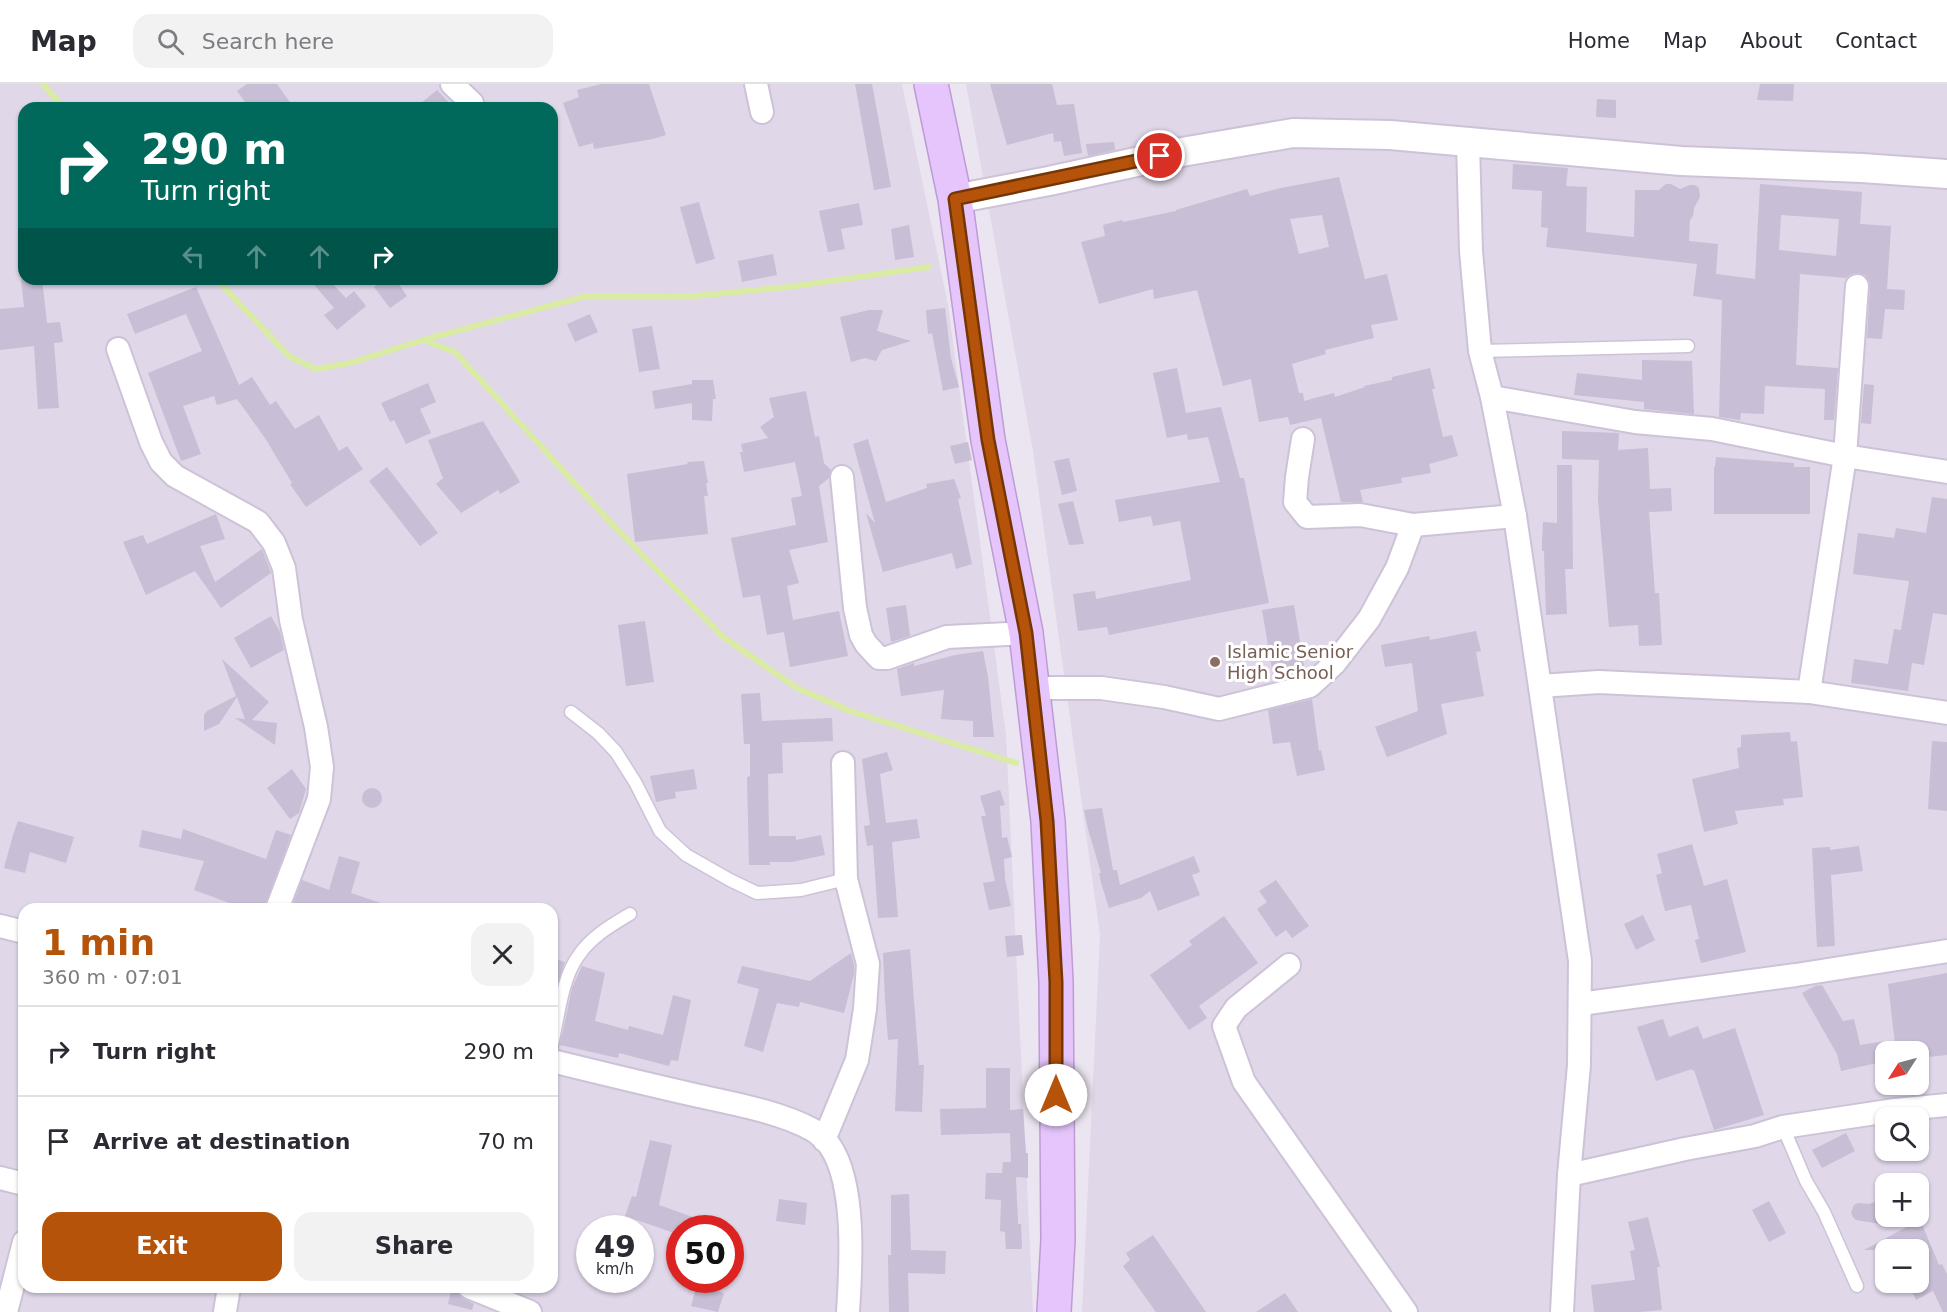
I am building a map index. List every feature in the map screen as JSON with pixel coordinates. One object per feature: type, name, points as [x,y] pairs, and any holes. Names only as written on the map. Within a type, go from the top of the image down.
[{"type":"main road","points":[[931,84],[955,199],[988,440],[1026,633],[1047,821],[1056,982],[1058,1240],[1054,1312]]},
{"type":"street","points":[[452,84],[470,102]]},
{"type":"street","points":[[756,84],[762,112]]},
{"type":"street","points":[[955,199],[1182,152],[1293,133],[1390,135],[1681,161],[1862,168],[1947,174]]},
{"type":"street","points":[[1468,143],[1471,251],[1480,351],[1492,398],[1515,516],[1579,951],[1578,1065],[1569,1175],[1562,1312]]},
{"type":"street","points":[[1809,692],[1845,456],[1857,286]]},
{"type":"street","points":[[118,349],[151,442],[161,462],[175,476],[258,522],[274,543],[284,568],[291,620],[316,728],[322,767],[319,799],[279,903]]},
{"type":"street","points":[[1492,398],[1635,422],[1712,429],[1845,456],[1947,472]]},
{"type":"street","points":[[1303,439],[1295,502],[1307,517],[1360,515],[1413,525],[1515,516]]},
{"type":"street","points":[[842,477],[855,608],[861,635],[871,652],[879,658],[887,658],[947,638],[1026,633]]},
{"type":"street","points":[[1031,688],[1101,688],[1164,697],[1219,709],[1310,686],[1334,664],[1368,619],[1397,568],[1413,525]]},
{"type":"street","points":[[1540,686],[1599,682],[1809,692],[1947,713]]},
{"type":"street","points":[[824,1140],[857,1060],[865,1009],[868,964],[846,879],[843,763]]},
{"type":"street","points":[[0,926],[18,930]]},
{"type":"street","points":[[1580,1004],[1796,975],[1947,951]]},
{"type":"street","points":[[1289,965],[1236,1008],[1224,1026],[1244,1082],[1407,1312]]},
{"type":"street","points":[[558,1062],[740,1105],[815,1131],[837,1160],[846,1183],[849,1238],[848,1312]]},
{"type":"street","points":[[1569,1175],[1755,1136],[1784,1127],[1895,1110],[1947,1105]]},
{"type":"street","points":[[0,1178],[18,1182]]},
{"type":"street","points":[[6,1312],[18,1265]]},
{"type":"street","points":[[225,1312],[228,1293]]},
{"type":"street","points":[[490,1293],[530,1312]]},
{"type":"lane","points":[[1480,351],[1688,346]]},
{"type":"lane","points":[[571,712],[598,733],[616,752],[635,782],[660,831],[686,855],[757,893],[801,891],[846,879]]},
{"type":"lane","points":[[558,1017],[564,989],[578,955],[601,932],[630,914]]},
{"type":"lane","points":[[1784,1127],[1806,1181],[1824,1212],[1857,1286]]},
{"type":"shaded area","points":[[0,84],[902,84],[948,305],[1006,735],[1033,1312],[0,1312]]},
{"type":"shaded area","points":[[966,84],[1947,84],[1947,1312],[1082,1312],[1100,935],[1033,451]]},
{"type":"building","points":[[247,84],[277,84],[290,102],[245,102],[237,91]]},
{"type":"building","points":[[601,84],[649,84],[666,135],[594,149],[593,143],[579,147],[563,103],[579,97],[577,90]]},
{"type":"building","points":[[855,84],[872,84],[891,187],[874,190]]},
{"type":"building","points":[[990,84],[1052,84],[1057,105],[1074,104],[1082,153],[1064,156],[1061,141],[1054,142],[1053,133],[1007,145]]},
{"type":"building","points":[[1760,84],[1794,84],[1793,101],[1757,100]]},
{"type":"building","points":[[437,90],[448,102],[422,102]]},
{"type":"building","points":[[1597,99],[1616,100],[1616,118],[1596,117]]},
{"type":"building","points":[[1114,142],[1115,150],[1088,156],[1086,144]]},
{"type":"building","points":[[1513,164],[1568,168],[1566,186],[1587,187],[1586,232],[1634,237],[1635,190],[1659,190],[1666,184],[1680,189],[1695,185],[1699,188],[1700,197],[1690,220],[1689,241],[1718,244],[1716,274],[1755,279],[1760,184],[1862,192],[1860,224],[1891,226],[1887,289],[1905,290],[1904,310],[1885,309],[1882,339],[1867,338],[1870,287],[1865,275],[1857,273],[1846,278],[1800,274],[1796,365],[1838,368],[1834,420],[1824,420],[1825,389],[1765,386],[1764,414],[1741,413],[1740,420],[1719,417],[1722,300],[1693,296],[1697,264],[1546,247],[1548,228],[1541,227],[1542,191],[1512,189]],"holes":[[[1781,215],[1839,219],[1836,256],[1779,250]]]},
{"type":"building","points":[[1339,177],[1365,279],[1387,274],[1398,320],[1371,325],[1374,338],[1325,350],[1326,354],[1292,364],[1299,393],[1303,393],[1304,401],[1334,393],[1335,397],[1364,386],[1392,380],[1392,377],[1430,368],[1435,389],[1432,389],[1443,437],[1452,435],[1458,456],[1429,464],[1431,473],[1401,478],[1402,483],[1360,490],[1363,502],[1341,502],[1321,418],[1290,425],[1288,417],[1259,422],[1251,379],[1223,386],[1197,290],[1154,299],[1153,289],[1099,304],[1081,242],[1105,236],[1103,225],[1176,211],[1247,189],[1250,196]],"holes":[[[1322,215],[1329,247],[1299,254],[1290,219]]]},
{"type":"building","points":[[699,202],[715,259],[696,264],[680,207]]},
{"type":"building","points":[[859,203],[863,225],[841,229],[845,249],[828,252],[819,211]]},
{"type":"building","points":[[909,225],[914,257],[895,260],[891,229]]},
{"type":"building","points":[[773,254],[777,275],[742,282],[738,261]]},
{"type":"building","points":[[22,285],[43,285],[47,323],[60,322],[63,342],[54,343],[59,408],[38,409],[34,346],[0,350],[0,309],[24,307]]},
{"type":"building","points":[[314,285],[334,285],[346,298],[354,291],[366,306],[337,330],[324,315],[334,308]]},
{"type":"building","points":[[399,285],[407,296],[390,308],[374,287]]},
{"type":"building","points":[[196,287],[239,385],[252,377],[270,405],[276,401],[295,429],[319,415],[339,451],[347,446],[363,469],[306,507],[290,484],[292,483],[265,438],[237,399],[217,405],[214,396],[183,406],[201,454],[181,461],[148,373],[202,351],[186,314],[135,334],[127,314]]},
{"type":"building","points":[[945,308],[951,358],[959,387],[943,391],[932,333],[928,334],[926,310]]},
{"type":"building","points":[[869,310],[883,310],[877,331],[911,341],[882,350],[876,361],[865,358],[851,362],[840,317]]},
{"type":"building","points":[[590,314],[598,332],[575,342],[567,324]]},
{"type":"building","points":[[652,326],[660,369],[639,372],[632,329]]},
{"type":"building","points":[[1642,360],[1692,361],[1694,414],[1644,409],[1644,402],[1574,395],[1577,373],[1642,380]]},
{"type":"building","points":[[1177,368],[1186,413],[1221,407],[1240,478],[1244,478],[1269,603],[1109,635],[1107,627],[1078,631],[1073,594],[1095,591],[1096,599],[1191,580],[1180,521],[1153,526],[1151,516],[1119,522],[1115,500],[1220,482],[1208,437],[1188,440],[1187,434],[1167,438],[1153,373]]},
{"type":"building","points":[[692,380],[713,380],[716,399],[713,399],[712,421],[692,420],[692,403],[655,409],[652,391],[692,384]]},
{"type":"building","points":[[428,383],[436,402],[420,409],[431,433],[406,444],[394,420],[390,422],[381,403]]},
{"type":"building","points":[[1864,384],[1874,385],[1871,424],[1861,423]]},
{"type":"building","points":[[806,391],[815,437],[819,436],[824,463],[831,470],[829,478],[819,486],[828,542],[789,550],[799,583],[787,586],[793,620],[839,611],[848,656],[790,667],[784,632],[767,635],[760,595],[743,598],[731,538],[796,525],[791,498],[802,496],[795,462],[744,472],[740,452],[743,452],[741,444],[768,438],[760,427],[774,417],[769,398]]},
{"type":"building","points":[[483,421],[520,482],[500,494],[498,490],[461,513],[436,484],[443,478],[428,440]]},
{"type":"building","points":[[1562,431],[1619,433],[1618,450],[1648,448],[1650,489],[1671,488],[1672,511],[1649,512],[1655,593],[1659,593],[1662,645],[1639,646],[1638,625],[1609,627],[1598,499],[1599,460],[1562,459]]},
{"type":"building","points":[[868,439],[886,502],[927,488],[926,484],[954,479],[961,498],[958,499],[972,564],[956,569],[952,553],[883,572],[866,513],[875,523],[853,444]]},
{"type":"building","points":[[968,442],[972,460],[955,464],[950,446]]},
{"type":"building","points":[[1716,457],[1794,463],[1794,467],[1810,467],[1810,514],[1714,514]]},
{"type":"building","points":[[1069,458],[1077,491],[1062,495],[1054,461]]},
{"type":"building","points":[[704,461],[708,483],[706,483],[708,496],[704,496],[708,534],[635,542],[627,474],[688,464],[687,462]]},
{"type":"building","points":[[1557,465],[1572,465],[1573,569],[1565,569],[1567,614],[1546,615],[1544,551],[1542,551],[1543,522],[1557,523]]},
{"type":"building","points":[[387,467],[438,533],[420,546],[369,481]]},
{"type":"building","points":[[1932,497],[1947,499],[1947,615],[1933,613],[1924,665],[1912,663],[1908,691],[1851,683],[1854,659],[1888,664],[1894,629],[1901,630],[1909,581],[1853,574],[1858,533],[1894,538],[1896,528],[1926,533]]},
{"type":"building","points":[[1073,501],[1084,544],[1069,545],[1058,504]]},
{"type":"building","points":[[216,514],[225,539],[200,546],[215,582],[262,549],[271,573],[221,608],[195,571],[146,595],[123,542],[143,535],[147,544]]},
{"type":"building","points":[[906,605],[910,636],[891,642],[886,608]]},
{"type":"building","points":[[1294,605],[1305,672],[1274,681],[1262,610]]},
{"type":"building","points":[[271,616],[280,632],[284,650],[251,668],[234,638]]},
{"type":"building","points":[[645,621],[654,682],[626,686],[618,625]]},
{"type":"building","points":[[1476,631],[1481,651],[1476,652],[1484,696],[1441,704],[1447,734],[1387,757],[1375,727],[1418,711],[1412,663],[1385,667],[1381,645],[1429,636],[1430,640]]},
{"type":"building","points":[[983,651],[994,737],[973,737],[973,721],[941,719],[944,690],[901,696],[897,669],[914,663],[914,666],[955,655]]},
{"type":"building","points":[[222,659],[269,702],[252,720],[277,723],[275,745],[235,718],[245,719],[237,697],[219,724],[204,731],[204,715],[207,711],[236,696]]},
{"type":"building","points":[[760,693],[762,721],[832,718],[833,741],[782,743],[783,773],[768,774],[769,836],[796,836],[796,840],[821,835],[825,855],[792,862],[770,862],[770,865],[749,865],[747,777],[750,776],[750,744],[744,744],[741,694]]},
{"type":"building","points":[[1312,699],[1319,751],[1321,750],[1325,770],[1297,776],[1290,742],[1273,744],[1268,710]]},
{"type":"building","points":[[1790,732],[1791,742],[1797,741],[1803,797],[1783,799],[1784,805],[1735,811],[1738,824],[1704,832],[1692,779],[1739,768],[1737,748],[1741,747],[1741,735]]},
{"type":"building","points":[[1932,741],[1947,742],[1947,811],[1928,809]]},
{"type":"building","points":[[887,752],[893,770],[880,774],[886,823],[917,819],[920,838],[892,842],[898,917],[878,918],[873,845],[867,846],[864,826],[870,825],[862,759]]},
{"type":"building","points":[[292,769],[306,789],[299,813],[290,819],[267,788]]},
{"type":"building","points":[[694,769],[697,789],[675,792],[676,798],[656,802],[650,776]]},
{"type":"building","points":[[372,788],[379,791],[382,798],[379,805],[372,808],[365,805],[362,798],[365,791]]},
{"type":"building","points":[[1000,790],[1005,805],[1000,806],[1002,838],[1007,837],[1012,857],[1004,859],[1005,879],[1011,906],[989,910],[983,883],[995,881],[981,816],[986,816],[980,796]]},
{"type":"building","points":[[1102,808],[1113,870],[1117,870],[1120,885],[1194,856],[1200,872],[1192,875],[1200,895],[1158,911],[1150,891],[1141,898],[1109,908],[1084,810]]},
{"type":"building","points":[[18,821],[74,837],[66,863],[30,852],[25,873],[4,868]]},
{"type":"building","points":[[183,829],[266,859],[276,830],[291,835],[266,903],[230,903],[194,890],[204,861],[139,847],[142,830],[181,839]]},
{"type":"building","points":[[1692,844],[1704,886],[1727,879],[1746,952],[1701,963],[1695,940],[1699,939],[1691,905],[1665,911],[1656,875],[1662,873],[1657,854]]},
{"type":"building","points":[[1859,846],[1863,871],[1831,875],[1835,946],[1817,947],[1812,848],[1830,847],[1830,850]]},
{"type":"building","points":[[339,856],[360,862],[351,893],[381,903],[293,903],[302,880],[329,890]]},
{"type":"building","points":[[1276,880],[1309,926],[1292,938],[1286,930],[1276,937],[1257,909],[1267,902],[1259,891]]},
{"type":"building","points":[[1643,915],[1655,940],[1636,950],[1624,924]]},
{"type":"building","points":[[1224,916],[1258,963],[1199,1006],[1207,1018],[1189,1030],[1150,975],[1192,945],[1189,941]]},
{"type":"building","points":[[1022,935],[1024,955],[1007,957],[1005,936]]},
{"type":"building","points":[[910,949],[919,1065],[924,1065],[922,1112],[895,1111],[898,1039],[888,1040],[883,953]]},
{"type":"building","points":[[851,953],[854,974],[844,1013],[800,1002],[799,1007],[777,1003],[763,1052],[744,1046],[759,989],[737,983],[742,966],[810,981]]},
{"type":"building","points":[[558,960],[565,962],[558,984]]},
{"type":"building","points":[[582,966],[605,973],[595,1021],[628,1030],[629,1026],[663,1035],[673,995],[691,1000],[678,1061],[671,1060],[669,1066],[619,1053],[618,1058],[560,1045],[572,988]]},
{"type":"building","points":[[1947,973],[1947,1055],[1929,1057],[1929,1041],[1895,1041],[1888,984]]},
{"type":"building","points":[[1822,985],[1843,1021],[1854,1019],[1860,1045],[1875,1043],[1875,1063],[1841,1071],[1837,1054],[1802,993]]},
{"type":"building","points":[[1663,1019],[1669,1037],[1698,1026],[1703,1039],[1735,1028],[1764,1115],[1714,1130],[1694,1070],[1656,1081],[1637,1027]]},
{"type":"building","points":[[986,1068],[1010,1068],[1010,1110],[1023,1109],[1026,1153],[1028,1153],[1028,1178],[1016,1177],[1018,1224],[1021,1224],[1022,1249],[1006,1249],[1005,1232],[1000,1231],[1001,1200],[985,1199],[986,1173],[1002,1173],[1003,1162],[1011,1162],[1010,1133],[941,1135],[940,1109],[986,1108]]},
{"type":"building","points":[[1846,1133],[1855,1151],[1822,1168],[1812,1150]]},
{"type":"building","points":[[650,1140],[672,1145],[659,1205],[687,1215],[666,1215],[666,1230],[654,1226],[654,1215],[625,1215],[632,1196],[636,1197]]},
{"type":"building","points":[[909,1194],[911,1250],[946,1251],[945,1274],[908,1273],[909,1312],[889,1312],[888,1255],[891,1255],[891,1195]]},
{"type":"building","points":[[779,1199],[807,1203],[805,1225],[776,1221]]},
{"type":"building","points":[[1769,1201],[1786,1233],[1769,1242],[1752,1210]]},
{"type":"building","points":[[1875,1202],[1875,1223],[1856,1220],[1853,1217],[1851,1213],[1854,1205]]},
{"type":"building","points":[[1648,1217],[1660,1267],[1657,1267],[1662,1310],[1594,1312],[1591,1285],[1635,1280],[1630,1251],[1635,1250],[1628,1222]]},
{"type":"building","points":[[1907,1227],[1923,1227],[1928,1239],[1884,1239]]},
{"type":"building","points":[[1153,1235],[1206,1312],[1156,1312],[1123,1266],[1130,1260],[1126,1253]]},
{"type":"building","points":[[1929,1241],[1939,1265],[1942,1264],[1947,1274],[1947,1312],[1943,1312],[1933,1291],[1916,1300],[1913,1293],[1929,1293]]},
{"type":"building","points":[[1875,1244],[1875,1250],[1864,1250]]},
{"type":"building","points":[[451,1293],[458,1293],[459,1296],[474,1304],[472,1310],[448,1304]]},
{"type":"building","points":[[695,1293],[724,1293],[718,1312],[691,1306]]},
{"type":"building","points":[[1285,1293],[1298,1312],[1256,1312]]},
{"type":"waterway","points":[[43,84],[59,102]]},
{"type":"waterway","points":[[222,285],[290,357],[316,369],[350,363],[423,340],[586,296],[685,297],[788,287],[929,267]]},
{"type":"waterway","points":[[423,340],[455,352],[609,521],[723,637],[797,688],[850,711],[1016,763]]},
{"type":"place","name":"Islamic Senior High School","points":[[1215,662]]},
{"type":"route","points":[[1056,1095],[1056,982],[1047,821],[1026,633],[988,440],[955,199],[1160,156]]}]
